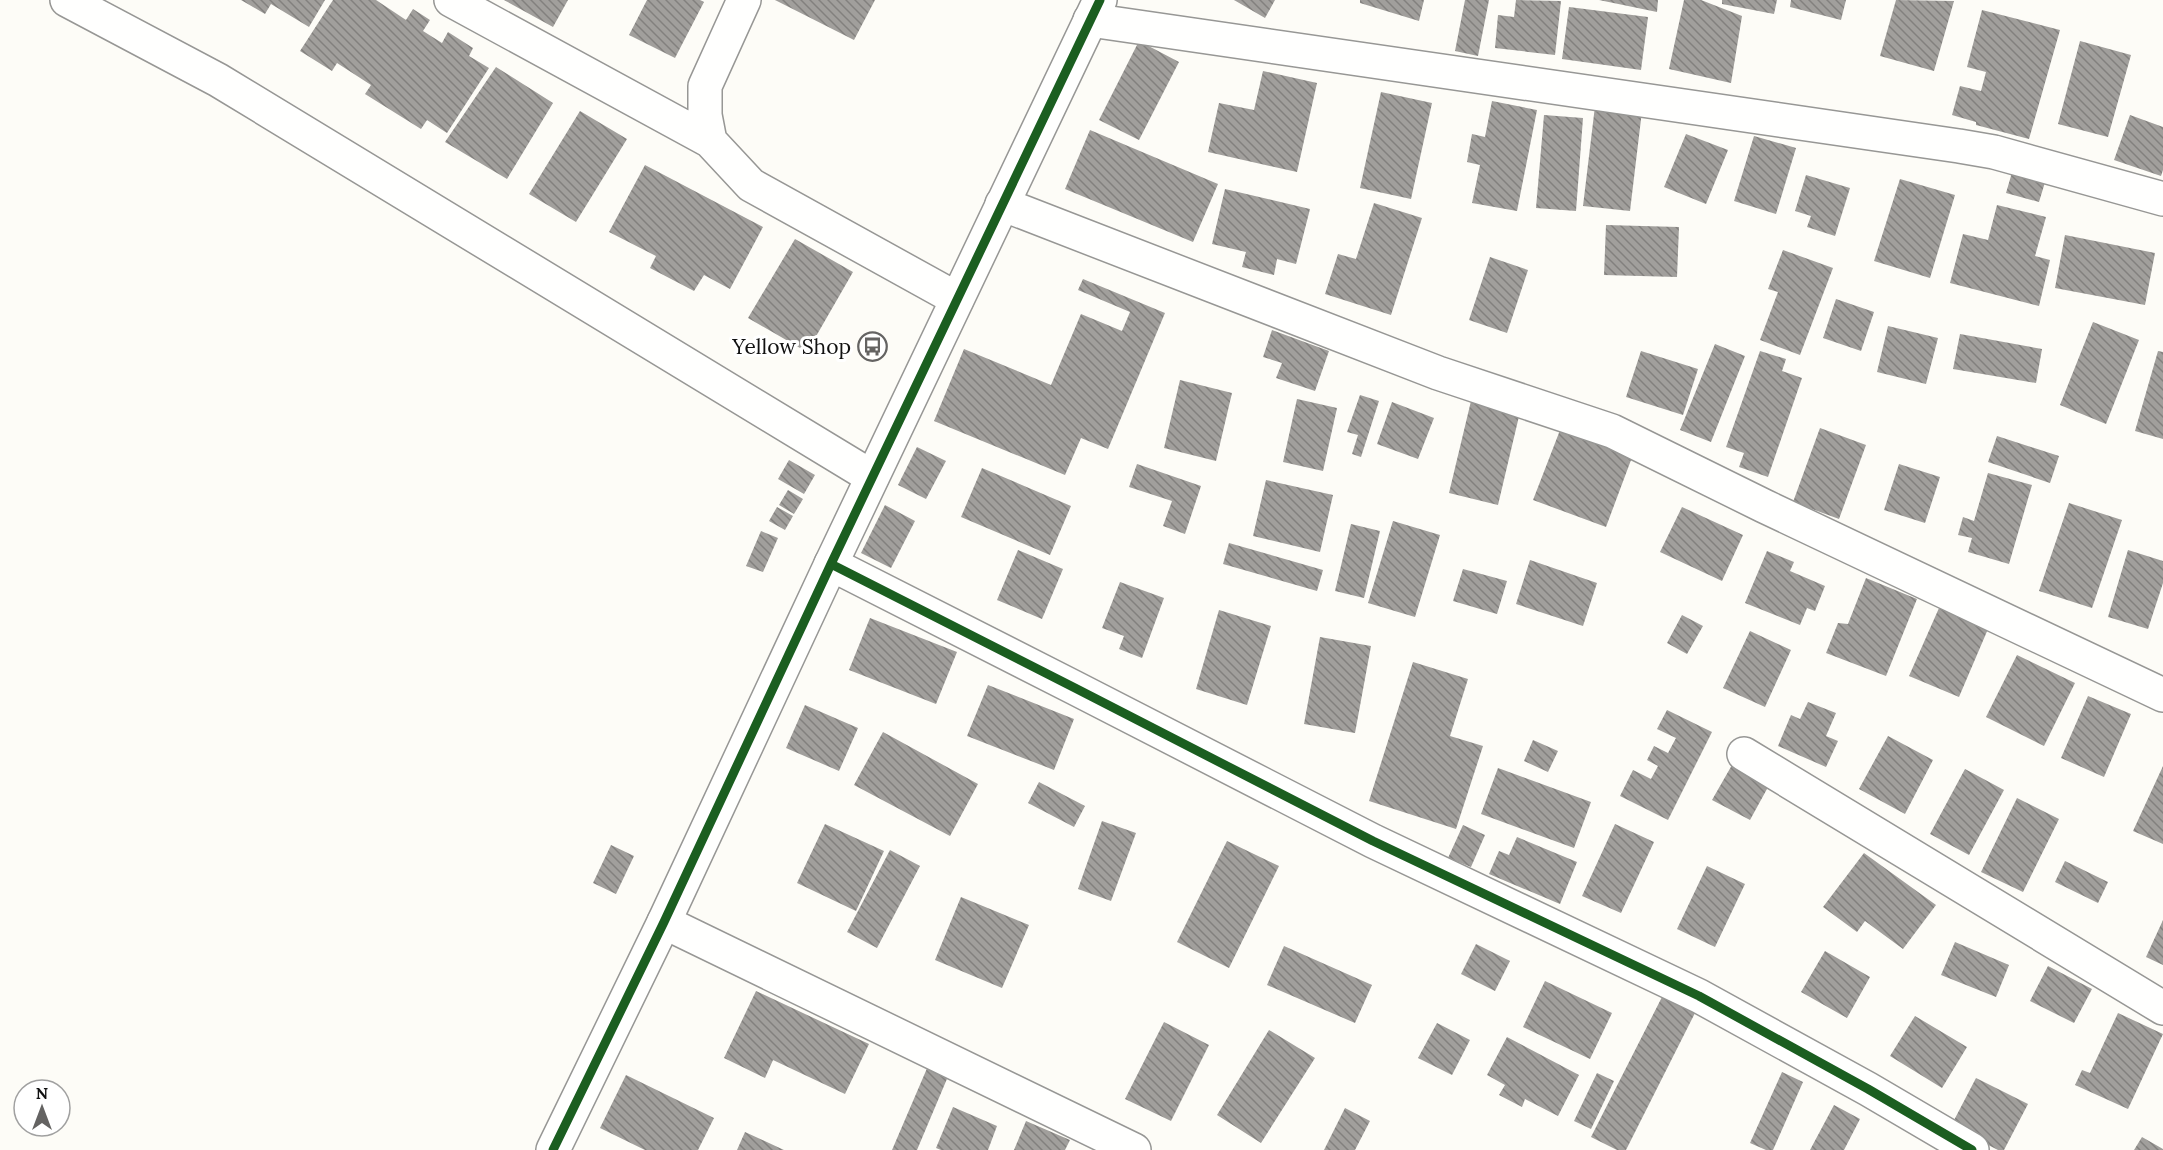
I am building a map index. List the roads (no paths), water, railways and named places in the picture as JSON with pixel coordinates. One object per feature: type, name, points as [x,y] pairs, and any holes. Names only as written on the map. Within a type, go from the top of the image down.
[{"type":"street","points":[[67,0],[218,80],[872,477]]},
{"type":"street","points":[[451,0],[710,141],[751,185],[957,299]]},
{"type":"street","points":[[710,141],[705,115],[705,86],[744,0]]},
{"type":"street","points":[[553,1150],[664,922],[872,477],[1095,10],[1994,152],[2163,199]]},
{"type":"street","points":[[1002,204],[1438,373],[1612,431],[1764,506],[2163,695]]},
{"type":"street","points":[[831,564],[1373,841],[1700,996],[1868,1089],[1972,1150]]},
{"type":"street","points":[[1744,754],[2163,1008]]},
{"type":"street","points":[[664,922],[1134,1150]]},
{"type":"place","name":"Yellow Shop","points":[[872,347]]}]
